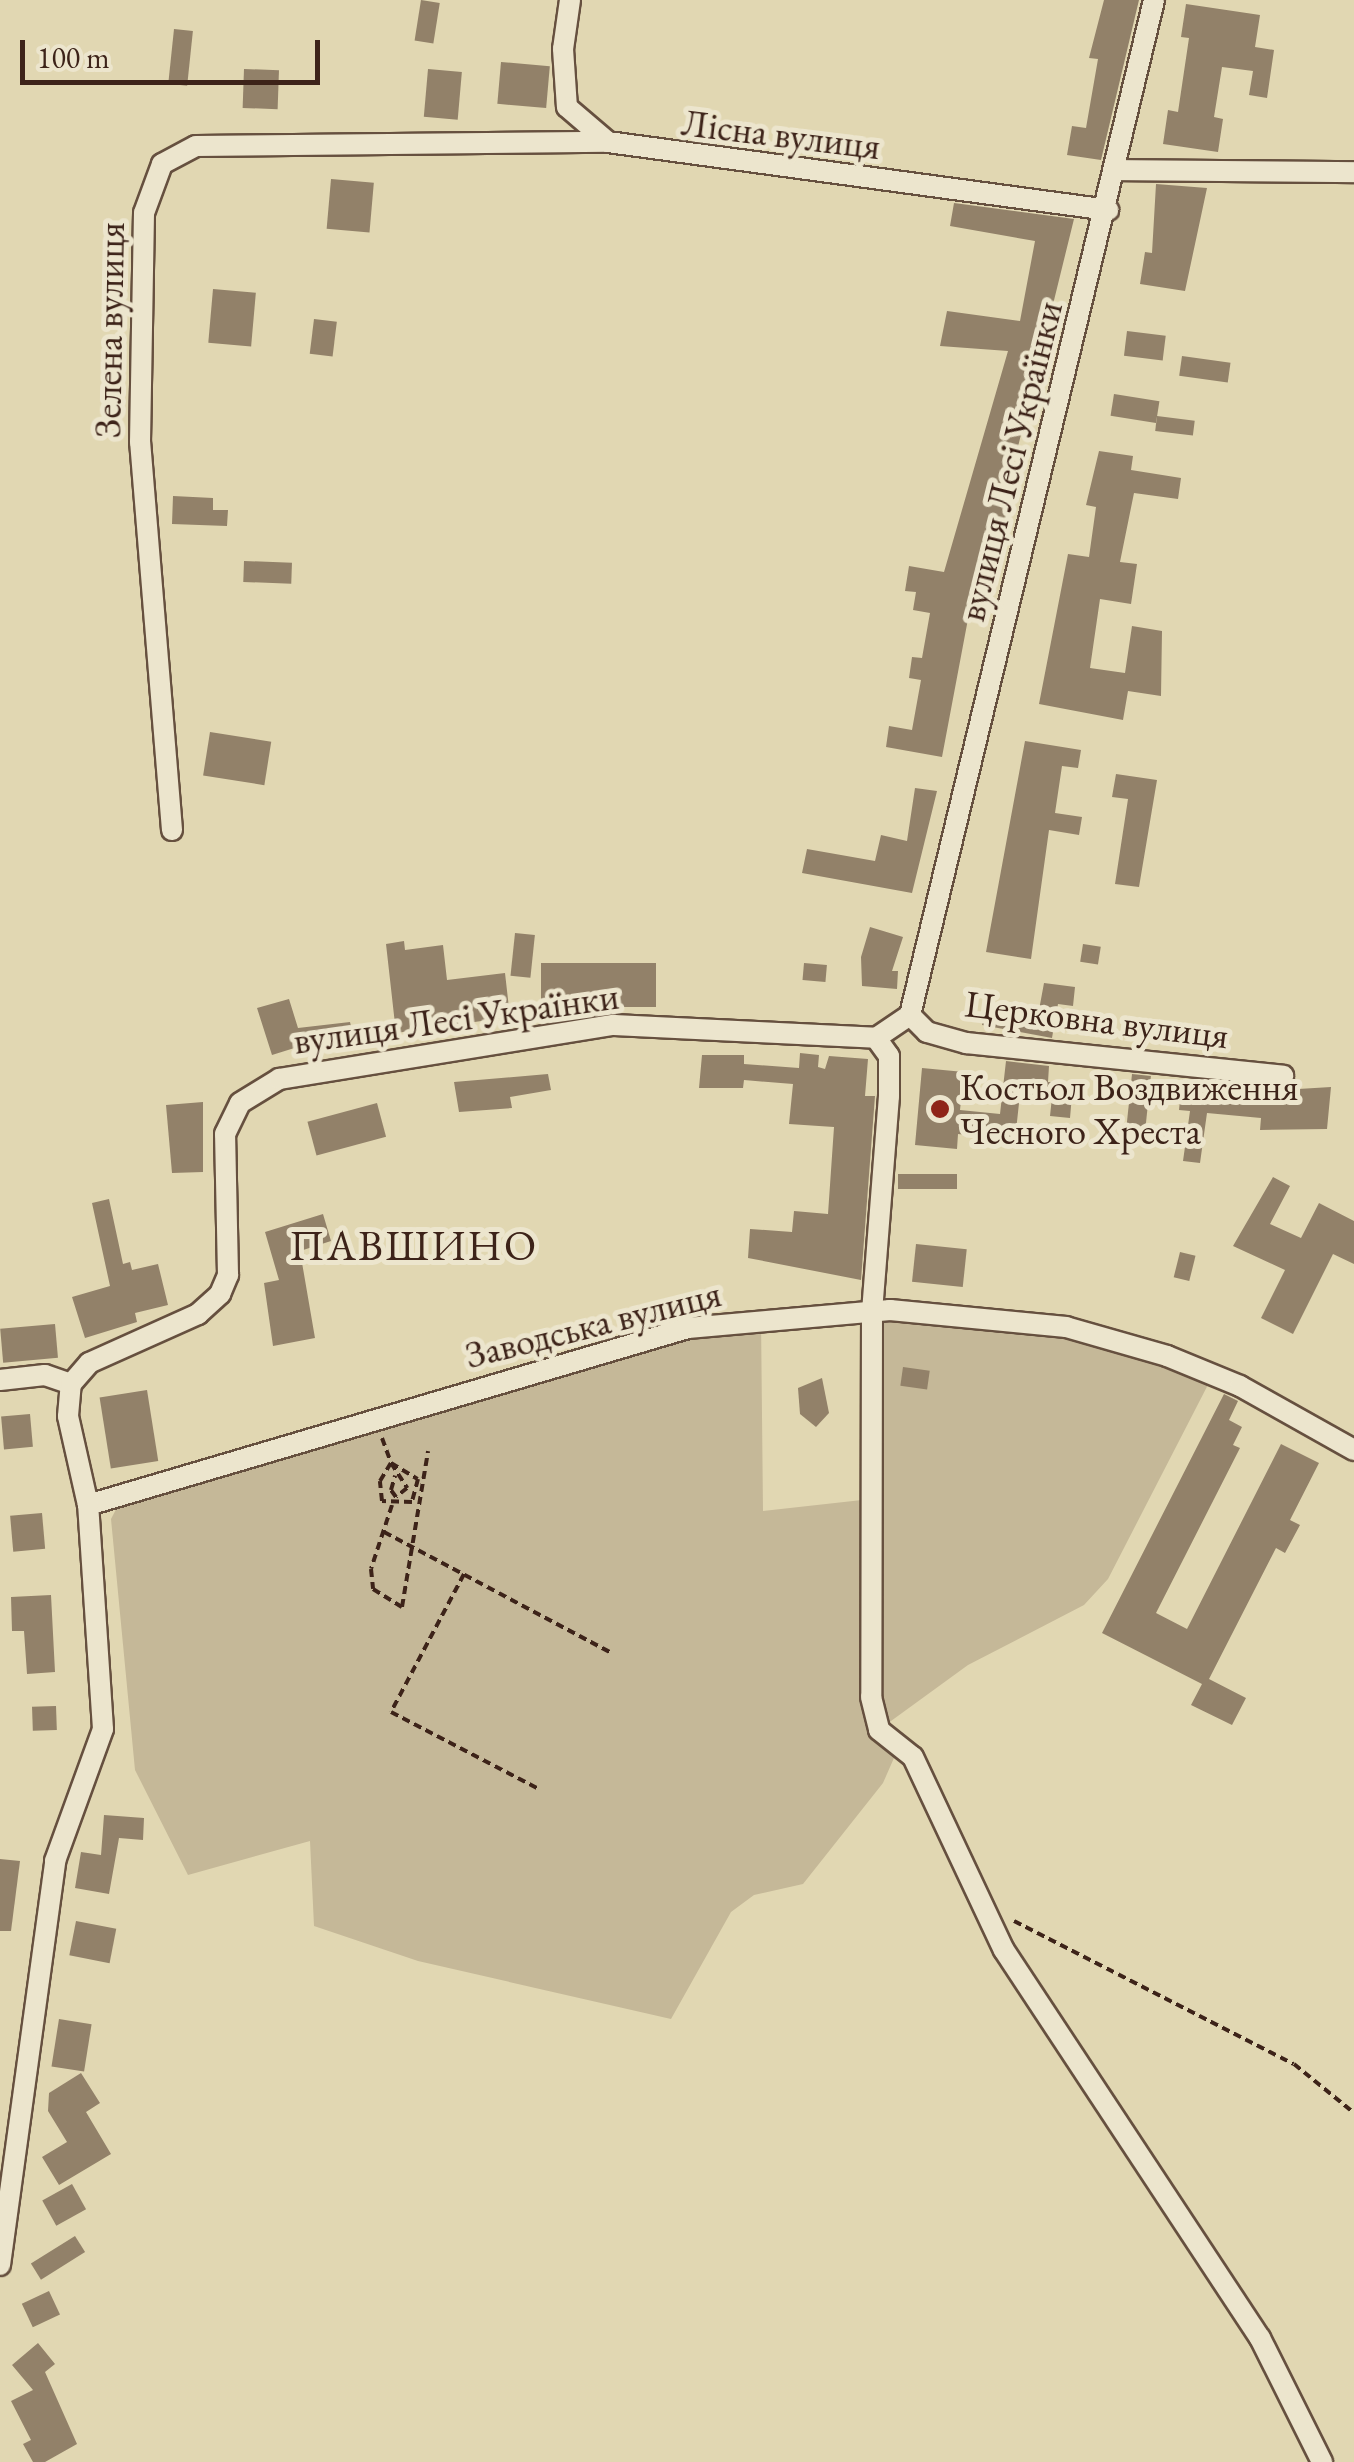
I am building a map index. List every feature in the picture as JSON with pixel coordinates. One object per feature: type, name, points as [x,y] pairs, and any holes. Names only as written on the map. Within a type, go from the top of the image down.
[{"type":"street","points":[[570,0],[563,48],[567,108],[608,142]]},
{"type":"street","name":"вулиця Лесі Українки","points":[[910,1014],[1118,170],[1154,0]]},
{"type":"street","name":"Лісна вулиця","points":[[608,142],[1108,210]]},
{"type":"street","name":"Зелена вулиця","points":[[172,830],[140,442],[144,213],[162,164],[196,146],[608,142]]},
{"type":"street","points":[[1118,170],[1354,172]]},
{"type":"street","points":[[910,1014],[876,1038],[888,1056],[889,1096],[872,1311],[871,1697],[879,1730],[913,1757],[979,1903],[1260,2338],[1322,2462]]},
{"type":"street","name":"Церковна вулиця","points":[[910,1014],[927,1032],[966,1042],[1283,1076]]},
{"type":"street","name":"вулиця Лесі Українки","points":[[72,1384],[89,1363],[198,1314],[220,1294],[228,1275],[226,1134],[240,1103],[280,1079],[614,1025],[876,1038]]},
{"type":"street","name":"Заводська вулиця","points":[[88,1505],[688,1328],[872,1311],[1066,1327],[1240,1386],[1354,1450]]},
{"type":"street","points":[[0,1380],[45,1376],[72,1384],[68,1416],[88,1505],[104,1729],[55,1861],[0,2266]]},
{"type":"path","points":[[376,1420],[395,1476]]},
{"type":"path","points":[[392,1505],[370,1570],[373,1589],[402,1607],[428,1451]]},
{"type":"path","points":[[391,1463],[412,1470],[420,1491]]},
{"type":"path","points":[[391,1463],[378,1492],[392,1505]]},
{"type":"path","points":[[392,1505],[412,1502],[420,1491]]},
{"type":"path","points":[[384,1532],[612,1653]]},
{"type":"path","points":[[464,1574],[391,1712],[537,1788]]},
{"type":"path","points":[[979,1903],[1294,2064],[1354,2113]]},
{"type":"shaded area","points":[[872,1311],[1066,1327],[1213,1375],[1108,1579],[1084,1605],[968,1665],[880,1729],[901,1742],[883,1783],[803,1884],[754,1895],[731,1912],[671,2019],[418,1961],[314,1926],[310,1841],[188,1875],[135,1770],[111,1519],[124,1494],[607,1351],[761,1319],[763,1511],[871,1499]]},
{"type":"building","points":[[421,0],[440,3],[433,43],[415,40]]},
{"type":"building","points":[[1104,0],[1139,0],[1101,160],[1067,155],[1072,126],[1086,128],[1098,59],[1089,58]]},
{"type":"building","points":[[1186,4],[1260,15],[1255,47],[1274,50],[1267,98],[1249,95],[1253,71],[1222,67],[1214,117],[1223,119],[1218,152],[1163,144],[1168,110],[1178,112],[1189,38],[1181,37]]},
{"type":"building","points":[[174,29],[193,31],[187,86],[168,84]]},
{"type":"building","points":[[501,62],[550,66],[546,108],[497,104]]},
{"type":"building","points":[[244,69],[279,70],[278,109],[243,108]]},
{"type":"building","points":[[428,69],[462,72],[458,120],[424,117]]},
{"type":"building","points":[[331,179],[374,183],[369,233],[327,229]]},
{"type":"building","points":[[1156,184],[1207,188],[1185,291],[1140,284],[1145,252],[1152,253]]},
{"type":"building","points":[[954,203],[1074,219],[1014,463],[1004,532],[996,531],[980,604],[968,619],[942,757],[886,747],[889,726],[912,730],[921,680],[909,678],[912,657],[922,658],[930,613],[913,610],[916,592],[905,591],[909,566],[944,572],[1008,351],[940,346],[947,311],[1020,321],[1035,241],[950,226]]},
{"type":"building","points":[[213,289],[256,293],[251,347],[208,343]]},
{"type":"building","points":[[314,319],[337,322],[333,357],[310,354]]},
{"type":"building","points":[[1127,331],[1166,336],[1163,361],[1124,356]]},
{"type":"building","points":[[1182,356],[1231,363],[1228,383],[1179,376]]},
{"type":"building","points":[[1114,394],[1159,401],[1156,423],[1111,416]]},
{"type":"building","points":[[1157,416],[1195,421],[1193,436],[1155,431]]},
{"type":"building","points":[[1099,451],[1133,456],[1131,470],[1181,478],[1178,499],[1134,493],[1120,562],[1137,564],[1131,604],[1100,599],[1090,668],[1125,673],[1132,626],[1162,631],[1161,696],[1128,691],[1123,720],[1039,704],[1068,554],[1089,557],[1096,507],[1086,505]]},
{"type":"building","points":[[173,496],[213,498],[213,510],[228,510],[227,526],[172,524]]},
{"type":"building","points":[[244,561],[292,563],[291,584],[243,582]]},
{"type":"building","points":[[210,732],[271,742],[264,785],[203,775]]},
{"type":"building","points":[[1025,741],[1081,750],[1078,768],[1062,766],[1055,813],[1082,817],[1079,835],[1049,830],[1031,959],[986,952]]},
{"type":"building","points":[[1116,774],[1157,780],[1139,887],[1115,884],[1128,799],[1112,797]]},
{"type":"building","points":[[915,788],[937,791],[912,893],[802,873],[807,849],[875,861],[881,835],[907,841]]},
{"type":"building","points":[[870,927],[903,937],[892,971],[898,971],[897,989],[862,986],[861,957]]},
{"type":"building","points":[[515,933],[535,935],[530,978],[511,976]]},
{"type":"building","points":[[404,941],[405,950],[443,945],[447,980],[505,973],[510,1017],[396,1033],[386,944]]},
{"type":"building","points":[[1083,944],[1101,947],[1098,965],[1080,962]]},
{"type":"building","points":[[541,963],[656,963],[656,1007],[541,1007]]},
{"type":"building","points":[[804,963],[827,965],[825,982],[803,980]]},
{"type":"building","points":[[1044,983],[1075,987],[1073,1006],[1058,1004],[1052,1038],[982,1025],[986,1002],[1039,1010]]},
{"type":"building","points":[[289,999],[298,1028],[350,1022],[352,1030],[272,1055],[257,1008]]},
{"type":"building","points":[[800,1053],[819,1055],[818,1067],[825,1069],[829,1056],[868,1059],[865,1096],[875,1096],[861,1280],[748,1258],[750,1229],[792,1232],[794,1211],[828,1214],[834,1127],[789,1124],[793,1084],[744,1080],[743,1088],[699,1088],[702,1055],[744,1055],[744,1064],[799,1068]]},
{"type":"building","points":[[1006,1061],[1049,1066],[1048,1082],[1073,1084],[1070,1118],[1050,1116],[1052,1097],[1020,1094],[1015,1140],[958,1134],[957,1149],[915,1145],[922,1068],[964,1072],[960,1110],[1000,1114]]},
{"type":"building","points":[[548,1074],[551,1090],[510,1097],[512,1108],[459,1112],[454,1082]]},
{"type":"building","points":[[1132,1074],[1151,1076],[1144,1139],[1125,1137]]},
{"type":"building","points":[[1182,1079],[1282,1090],[1331,1087],[1327,1129],[1260,1130],[1261,1118],[1207,1113],[1200,1163],[1183,1161],[1190,1111],[1179,1110]]},
{"type":"building","points":[[203,1102],[203,1172],[172,1173],[166,1105]]},
{"type":"building","points":[[377,1103],[386,1137],[317,1155],[307,1122]]},
{"type":"building","points":[[898,1174],[957,1174],[957,1189],[898,1189]]},
{"type":"building","points":[[1273,1177],[1290,1186],[1270,1224],[1301,1238],[1319,1203],[1354,1221],[1354,1264],[1333,1254],[1293,1334],[1261,1318],[1285,1270],[1233,1246]]},
{"type":"building","points":[[109,1199],[123,1264],[130,1262],[132,1270],[158,1264],[168,1305],[135,1313],[137,1322],[85,1338],[72,1297],[110,1286],[92,1203]]},
{"type":"building","points":[[323,1214],[331,1241],[300,1251],[315,1338],[273,1346],[264,1283],[279,1280],[265,1232]]},
{"type":"building","points":[[916,1244],[967,1249],[963,1287],[912,1282]]},
{"type":"building","points":[[1180,1252],[1196,1256],[1189,1281],[1174,1277]]},
{"type":"building","points":[[55,1324],[58,1358],[3,1363],[0,1329]]},
{"type":"building","points":[[903,1367],[930,1371],[927,1390],[900,1386]]},
{"type":"building","points":[[822,1378],[829,1413],[816,1427],[800,1414],[798,1388]]},
{"type":"building","points":[[147,1390],[158,1461],[111,1469],[100,1398]]},
{"type":"building","points":[[1224,1394],[1238,1401],[1229,1420],[1242,1427],[1233,1445],[1240,1448],[1156,1613],[1187,1629],[1281,1444],[1319,1463],[1290,1520],[1300,1525],[1285,1553],[1276,1548],[1209,1679],[1246,1698],[1232,1725],[1191,1705],[1202,1684],[1102,1633]]},
{"type":"building","points":[[30,1414],[33,1447],[4,1449],[1,1417]]},
{"type":"building","points":[[42,1513],[45,1549],[13,1552],[10,1516]]},
{"type":"building","points":[[51,1595],[55,1672],[27,1674],[24,1631],[12,1631],[11,1597]]},
{"type":"building","points":[[56,1706],[57,1730],[33,1731],[32,1707]]},
{"type":"building","points":[[104,1815],[144,1818],[143,1840],[119,1838],[109,1894],[75,1888],[81,1852],[101,1855]]},
{"type":"building","points":[[0,1859],[20,1861],[11,1931],[0,1931]]},
{"type":"building","points":[[76,1921],[116,1929],[110,1963],[69,1955]]},
{"type":"building","points":[[59,2019],[92,2024],[84,2072],[51,2066]]},
{"type":"building","points":[[81,2073],[100,2103],[86,2112],[111,2154],[59,2185],[42,2157],[67,2142],[48,2111],[49,2093]]},
{"type":"building","points":[[72,2184],[86,2209],[56,2226],[42,2200]]},
{"type":"building","points":[[75,2236],[85,2252],[41,2280],[31,2264]]},
{"type":"building","points":[[49,2291],[60,2315],[33,2327],[22,2304]]},
{"type":"building","points":[[38,2343],[55,2364],[45,2372],[77,2444],[45,2462],[33,2462],[23,2444],[31,2440],[11,2401],[33,2390],[12,2365]]},
{"type":"place","name":"Костьол Воздвиження Чесного Хреста","points":[[940,1109]]},
{"type":"district","name":"ПАВШИНО","points":[[414,1246]]}]
